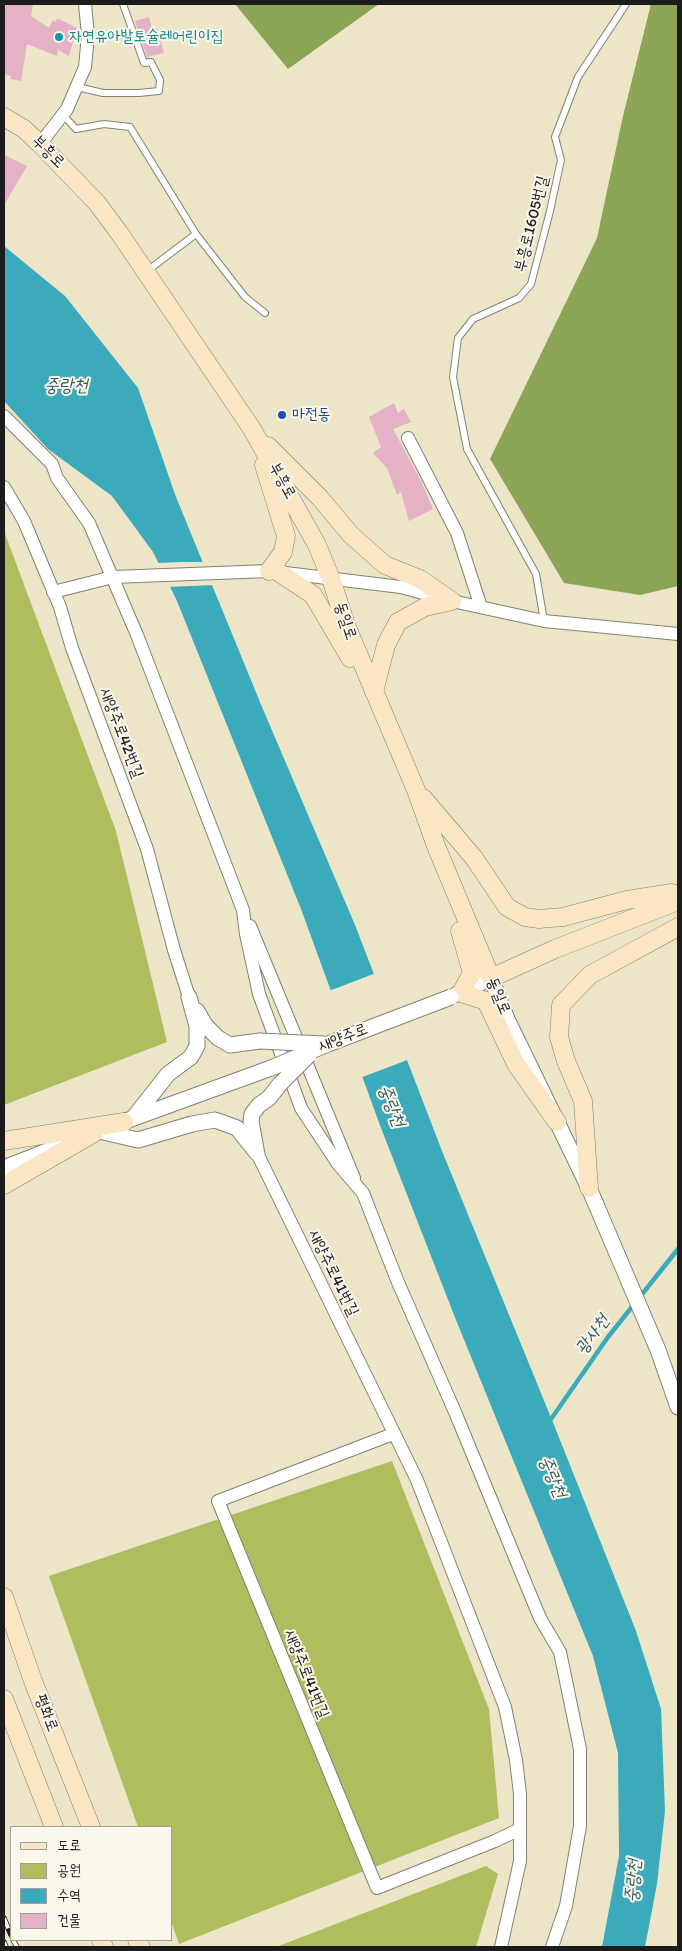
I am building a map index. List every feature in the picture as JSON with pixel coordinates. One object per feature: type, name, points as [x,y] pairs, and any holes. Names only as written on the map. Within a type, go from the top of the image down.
[{"type":"main road","name":"부흥로","points":[[4,117],[24,129],[97,203],[146,272],[252,429],[317,545],[331,579]]},
{"type":"main road","points":[[252,429],[286,536],[283,552],[273,572],[313,595],[381,708]]},
{"type":"main road","points":[[252,429],[320,498],[351,535],[385,565],[420,579],[452,601]]},
{"type":"main road","name":"동일로","points":[[331,579],[346,625],[416,790],[436,846],[491,978]]},
{"type":"main road","points":[[374,692],[386,645],[398,622],[425,607],[452,601]]},
{"type":"main road","points":[[416,790],[474,858],[507,907],[525,916],[539,919],[563,917],[627,900],[672,893],[678,895]]},
{"type":"main road","points":[[436,846],[472,973],[456,995],[486,1002],[516,1064],[557,1122]]},
{"type":"main road","name":"새양주로","points":[[491,978],[555,949],[678,901]]},
{"type":"main road","points":[[590,1188],[582,1101],[566,1061],[559,1037],[561,1005],[590,975],[678,927]]},
{"type":"main road","points":[[4,1141],[129,1120]]},
{"type":"main road","points":[[4,1185],[96,1132]]},
{"type":"main road","name":"평화로","points":[[4,1597],[34,1681],[91,1826]]},
{"type":"main road","points":[[4,1699],[54,1826]]},
{"type":"street","points":[[40,144],[67,109],[85,67],[88,35],[84,4]]},
{"type":"street","points":[[4,416],[52,464],[57,478],[89,523],[113,578],[243,910],[357,1186]]},
{"type":"street","points":[[408,438],[457,533],[481,607]]},
{"type":"street","name":"새양주로42번길","points":[[4,487],[24,521],[54,592],[75,657],[148,849],[174,950],[189,997]]},
{"type":"street","points":[[54,592],[113,578],[273,572],[401,587],[452,601],[544,621],[678,634]]},
{"type":"street","points":[[243,910],[246,934],[259,994],[301,1108],[338,1164],[363,1193],[397,1280],[455,1412],[540,1618],[560,1652],[580,1749],[580,1826],[566,1906],[552,1947]]},
{"type":"street","name":"새양주로","points":[[4,1168],[270,1068],[456,995],[491,978]]},
{"type":"street","name":"동일로","points":[[491,978],[507,1019],[590,1188],[658,1350],[678,1407]]},
{"type":"street","points":[[189,997],[205,1025],[218,1038],[230,1045],[260,1041],[322,1046]]},
{"type":"street","points":[[129,1120],[168,1074],[191,1057],[197,1046],[197,1026],[189,997]]},
{"type":"street","points":[[257,1153],[251,1121],[252,1114],[259,1105],[269,1098],[280,1084],[322,1046]]},
{"type":"street","points":[[96,1132],[138,1140],[192,1124],[215,1120],[237,1128],[257,1153]]},
{"type":"street","name":"새양주로41번길","points":[[257,1153],[417,1480],[505,1708],[516,1760],[520,1794],[520,1861],[501,1947]]},
{"type":"street","name":"새양주로41번길","points":[[393,1434],[218,1502],[377,1888],[495,1841],[520,1829]]},
{"type":"lane","points":[[76,87],[103,92],[139,93],[159,91],[160,80],[151,62],[144,63],[123,4]]},
{"type":"lane","name":"부흥로1605번길","points":[[544,621],[536,574],[467,449],[453,378],[458,338],[473,319],[518,298],[531,284],[561,160],[555,137],[578,77],[626,4]]},
{"type":"lane","points":[[62,114],[76,129],[104,124],[130,128],[196,234],[245,297],[264,313]]},
{"type":"lane","points":[[146,272],[196,234]]},
{"type":"green space","points":[[235,4],[379,4],[288,69]]},
{"type":"green space","points":[[651,4],[678,4],[678,586],[640,595],[564,583],[490,459],[597,238],[623,116]]},
{"type":"green space","points":[[4,531],[116,831],[167,1042],[4,1105]]},
{"type":"green space","points":[[392,1461],[489,1709],[499,1818],[179,1944],[172,1924],[172,1826],[138,1826],[49,1576]]},
{"type":"green space","points":[[486,1866],[498,1874],[476,1947],[276,1947]]},
{"type":"water","name":"중랑천","points":[[4,246],[65,296],[138,388],[176,497],[262,707],[355,925],[442,1151],[636,1631],[661,1709],[665,1811],[657,1884],[645,1947],[602,1947],[619,1856],[618,1753],[593,1656],[456,1320],[381,1128],[301,909],[177,601],[153,552],[112,496],[48,449],[4,401]]},
{"type":"pier","points":[[205,562],[215,585],[167,587],[156,563]]},
{"type":"pier","points":[[376,973],[410,1059],[360,1078],[329,991]]},
{"type":"building","points":[[5,4],[33,4],[31,16],[49,28],[53,20],[56,22],[57,18],[77,28],[69,56],[58,50],[57,56],[27,44],[21,81],[10,79],[11,76],[4,74]]},
{"type":"building","points":[[149,17],[152,29],[157,28],[164,53],[147,57],[135,21]]},
{"type":"building","points":[[4,155],[27,166],[4,205]]},
{"type":"building","points":[[394,403],[398,413],[404,409],[411,422],[393,429],[421,481],[433,509],[409,521],[401,492],[397,495],[387,468],[373,453],[381,447],[369,417]]},
{"type":"waterway","name":"광사천","points":[[549,1422],[608,1337],[678,1249]]},
{"type":"railway","points":[[4,1918],[10,1933]]},
{"type":"railway","points":[[14,1941],[17,1947]]},
{"type":"railway","points":[[4,1942],[6,1947]]},
{"type":"place","name":"자연유아발토슐레어린이집","points":[[59,37]]},
{"type":"place","name":"마전동","points":[[282,415]]}]
